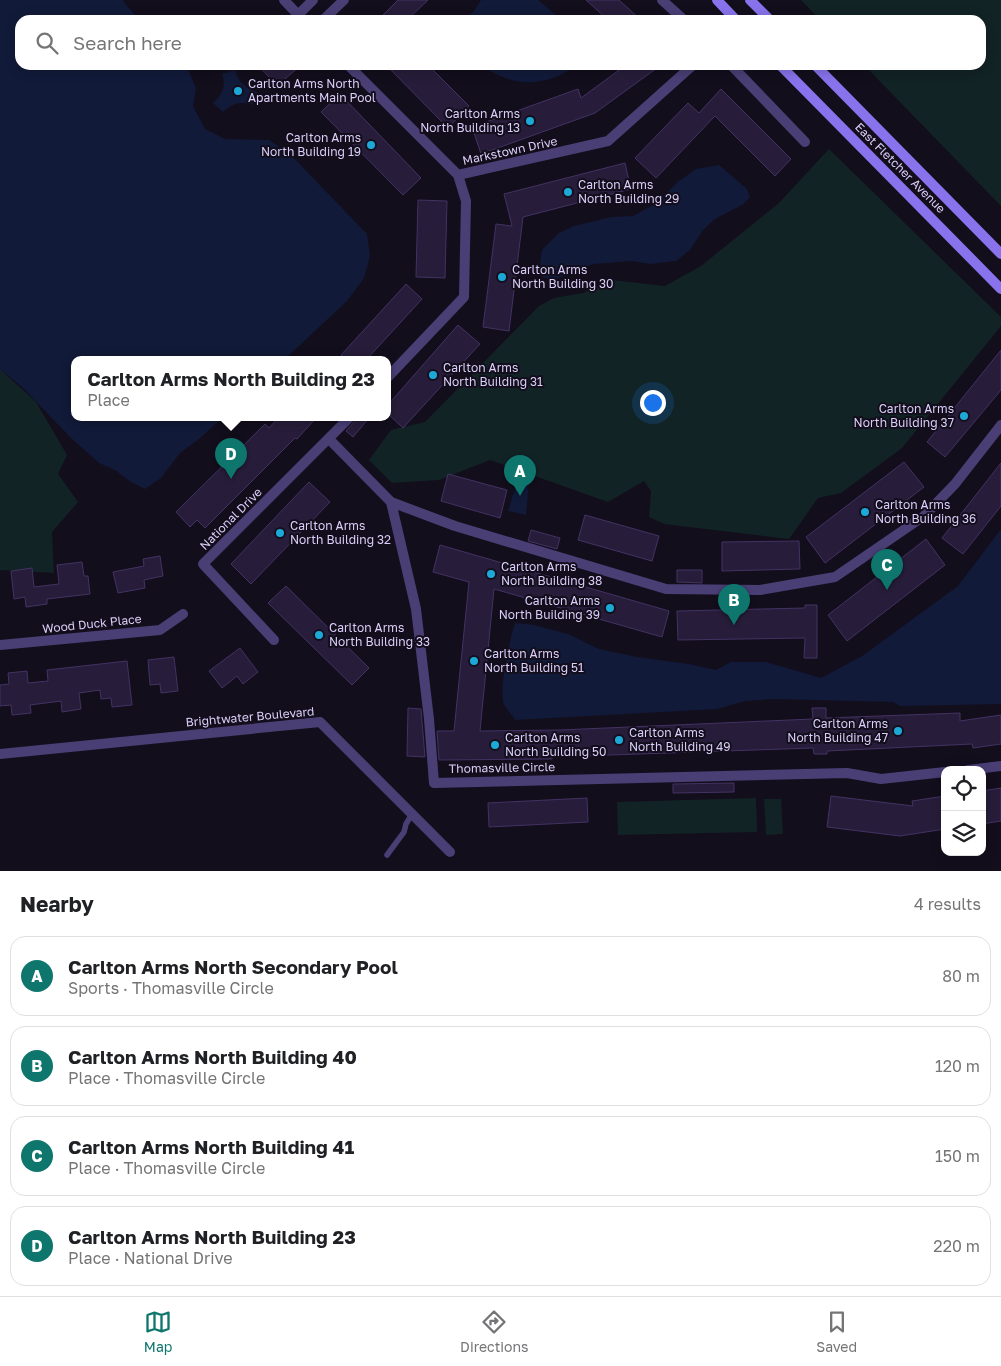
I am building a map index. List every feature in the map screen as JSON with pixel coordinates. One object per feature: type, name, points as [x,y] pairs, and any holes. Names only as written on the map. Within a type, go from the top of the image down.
[{"type":"main road","points":[[717,0],[731,15]]},
{"type":"main road","points":[[750,0],[765,15]]},
{"type":"main road","name":"East Fletcher Avenue","points":[[785,70],[1001,289]]},
{"type":"main road","name":"East Fletcher Avenue","points":[[820,70],[1001,254]]},
{"type":"street","points":[[284,0],[299,15]]},
{"type":"street","points":[[303,15],[314,0]]},
{"type":"street","points":[[328,15],[344,0]]},
{"type":"street","points":[[662,0],[678,15]]},
{"type":"street","name":"Markstown Drive","points":[[353,70],[458,175],[608,141],[687,70]]},
{"type":"street","points":[[736,70],[805,142]]},
{"type":"street","points":[[391,374],[464,297],[466,201],[458,175]]},
{"type":"street","name":"National Drive","points":[[274,640],[203,564],[346,421]]},
{"type":"street","points":[[328,439],[391,502],[455,526],[666,589],[760,590],[835,577],[916,522],[955,484],[1001,425]]},
{"type":"street","name":"Thomasville Circle","points":[[391,502],[416,609],[429,719],[434,783],[847,772],[880,779],[941,772]]},
{"type":"street","name":"Wood Duck Place","points":[[0,645],[160,630],[183,614]]},
{"type":"street","name":"Brightwater Boulevard","points":[[0,754],[320,722],[450,852]]},
{"type":"street","points":[[986,768],[1001,766]]},
{"type":"lane","points":[[386,855],[404,832],[412,814]]},
{"type":"shaded area","points":[[801,0],[1001,0],[1001,206],[869,70],[986,70],[986,15],[815,15]]},
{"type":"shaded area","points":[[829,149],[1001,317],[1001,326],[902,448],[841,493],[818,498],[789,539],[664,524],[649,517],[651,491],[644,481],[608,502],[490,460],[439,480],[392,483],[369,460],[391,430],[425,422],[539,306],[554,298],[583,293],[612,280],[665,286],[701,266],[779,203]]},
{"type":"shaded area","points":[[0,369],[36,402],[67,455],[58,474],[78,502],[52,532],[54,573],[0,570]]},
{"type":"shaded area","points":[[756,798],[757,832],[618,835],[617,802]]},
{"type":"shaded area","points":[[764,799],[781,799],[783,834],[766,835]]},
{"type":"water","points":[[0,0],[123,0],[135,15],[15,15],[15,70],[188,70],[196,88],[193,106],[205,129],[225,139],[269,140],[291,155],[367,234],[370,256],[364,278],[347,301],[288,356],[71,356],[71,421],[219,421],[180,453],[161,478],[145,489],[131,482],[115,470],[99,463],[71,438],[22,387],[0,369]]},
{"type":"water","points":[[481,0],[538,0],[556,15],[469,15]]},
{"type":"water","name":"Carlton Arms North Apartments Main Pool","points":[[235,70],[243,84],[257,92],[253,105],[236,104],[223,112],[213,103],[223,90],[222,74]]},
{"type":"water","points":[[488,70],[570,70],[553,78],[529,82],[505,78]]},
{"type":"water","points":[[719,165],[747,189],[750,197],[742,205],[715,219],[703,230],[690,250],[676,261],[650,264],[631,261],[593,264],[553,280],[542,277],[540,263],[542,250],[559,233],[574,226],[611,217],[633,216],[655,204],[679,181],[696,169]]},
{"type":"water","points":[[518,479],[529,481],[526,515],[508,511]]},
{"type":"water","points":[[1001,529],[1001,704],[900,706],[893,702],[775,699],[745,701],[717,709],[515,720],[504,704],[502,688],[515,623],[534,625],[568,634],[599,649],[637,657],[689,664],[716,670],[731,662],[766,662],[821,678],[862,656],[958,586]]},
{"type":"building","points":[[398,0],[428,0],[412,15],[383,15]]},
{"type":"building","points":[[586,0],[619,0],[636,15],[602,15]]},
{"type":"building","points":[[263,70],[295,70],[277,86]]},
{"type":"building","points":[[391,70],[433,70],[469,106],[448,128]]},
{"type":"building","name":"Carlton Arms North Building 13","points":[[619,70],[654,70],[595,113],[481,154],[472,127],[578,89],[581,98]]},
{"type":"building","points":[[721,89],[791,159],[775,176],[715,116],[656,178],[635,158],[688,103],[699,113]]},
{"type":"building","name":"Carlton Arms North Building 19","points":[[340,94],[421,178],[403,195],[321,112]]},
{"type":"building","points":[[625,163],[631,189],[523,217],[509,331],[483,327],[496,224],[512,226],[504,194]]},
{"type":"building","points":[[418,200],[447,201],[445,278],[416,277]]},
{"type":"building","points":[[406,284],[422,299],[370,356],[341,355]]},
{"type":"building","name":"Carlton Arms North Building 31","points":[[458,325],[480,344],[403,428],[391,417],[391,401]]},
{"type":"building","name":"Carlton Arms North Building 37","points":[[1001,350],[1001,390],[945,457],[927,442]]},
{"type":"building","points":[[275,421],[313,421],[205,528],[197,520],[190,527],[176,512],[265,424],[269,428]]},
{"type":"building","points":[[366,421],[353,437],[346,431],[354,422]]},
{"type":"building","name":"Carlton Arms North Building 36","points":[[904,462],[924,487],[825,563],[806,537]]},
{"type":"building","points":[[1001,463],[1001,506],[963,554],[942,538]]},
{"type":"building","points":[[448,474],[507,490],[500,518],[441,501]]},
{"type":"building","name":"Carlton Arms North Building 32","points":[[309,482],[330,502],[251,584],[231,564]]},
{"type":"building","points":[[585,515],[659,536],[652,561],[578,540]]},
{"type":"building","points":[[531,530],[560,538],[557,549],[528,541]]},
{"type":"building","points":[[926,539],[945,565],[847,641],[828,615]]},
{"type":"building","points":[[799,541],[800,569],[722,571],[722,542]]},
{"type":"building","points":[[440,545],[669,611],[662,637],[494,589],[480,731],[560,730],[813,719],[812,708],[826,708],[826,718],[960,713],[960,721],[1001,715],[1001,744],[973,748],[972,744],[827,751],[827,754],[814,754],[813,748],[552,757],[552,759],[439,760],[437,731],[454,731],[469,582],[433,572]]},
{"type":"building","points":[[160,556],[163,576],[144,580],[145,588],[118,593],[113,572],[144,566],[143,559]]},
{"type":"building","points":[[82,562],[84,576],[88,576],[90,594],[47,599],[47,604],[26,607],[25,597],[14,599],[11,571],[32,568],[34,587],[59,584],[57,565]]},
{"type":"building","points":[[677,570],[702,570],[702,583],[677,582]]},
{"type":"building","name":"Carlton Arms North Building 33","points":[[286,586],[369,668],[352,685],[268,603]]},
{"type":"building","points":[[805,605],[817,605],[817,658],[804,658],[805,638],[678,640],[677,611],[805,608]]},
{"type":"building","points":[[240,648],[258,672],[243,684],[237,676],[222,688],[209,671]]},
{"type":"building","points":[[174,657],[178,691],[161,693],[160,684],[150,685],[148,660]]},
{"type":"building","points":[[127,661],[132,705],[112,707],[111,698],[101,699],[100,690],[79,693],[81,709],[62,712],[61,701],[30,705],[31,713],[12,715],[11,705],[0,706],[0,685],[9,684],[8,673],[27,671],[28,683],[48,681],[47,670]]},
{"type":"building","points":[[408,708],[421,709],[425,757],[407,756]]},
{"type":"building","points":[[734,783],[734,792],[673,793],[673,784]]},
{"type":"building","points":[[1001,788],[1001,821],[986,823],[986,790]]},
{"type":"building","points":[[831,796],[913,806],[912,801],[941,797],[941,830],[900,836],[827,827]]},
{"type":"building","points":[[587,798],[588,822],[489,827],[488,803]]},
{"type":"place","name":"Carlton Arms North Apartments Main Pool","points":[[238,91]]},
{"type":"place","name":"Carlton Arms North Building 13","points":[[530,121]]},
{"type":"place","name":"Carlton Arms North Building 19","points":[[371,145]]},
{"type":"place","name":"Carlton Arms North Building 29","points":[[568,192]]},
{"type":"place","name":"Carlton Arms North Building 30","points":[[502,277]]},
{"type":"place","name":"Carlton Arms North Building 31","points":[[433,375]]},
{"type":"place","name":"Carlton Arms North Building 37","points":[[964,416]]},
{"type":"place","name":"Carlton Arms North Building 23","points":[[231,479]]},
{"type":"place","name":"Carlton Arms North Secondary Pool","points":[[520,496]]},
{"type":"place","name":"Carlton Arms North Building 36","points":[[865,512]]},
{"type":"place","name":"Carlton Arms North Building 32","points":[[280,533]]},
{"type":"place","name":"Carlton Arms North Building 38","points":[[491,574]]},
{"type":"place","name":"Carlton Arms North Building 41","points":[[887,590]]},
{"type":"place","name":"Carlton Arms North Building 39","points":[[610,608]]},
{"type":"place","name":"Carlton Arms North Building 40","points":[[734,625]]},
{"type":"place","name":"Carlton Arms North Building 33","points":[[319,635]]},
{"type":"place","name":"Carlton Arms North Building 51","points":[[474,661]]},
{"type":"place","name":"Carlton Arms North Building 47","points":[[898,731]]},
{"type":"place","name":"Carlton Arms North Building 49","points":[[619,740]]},
{"type":"place","name":"Carlton Arms North Building 50","points":[[495,745]]}]
